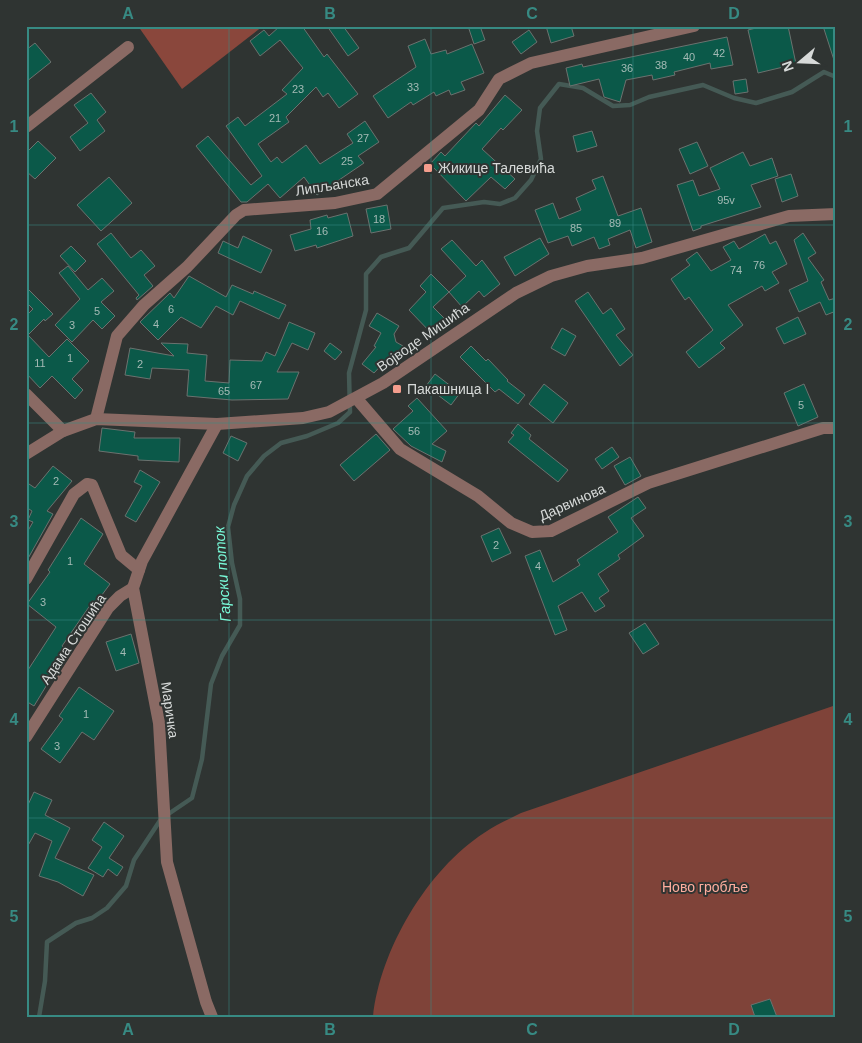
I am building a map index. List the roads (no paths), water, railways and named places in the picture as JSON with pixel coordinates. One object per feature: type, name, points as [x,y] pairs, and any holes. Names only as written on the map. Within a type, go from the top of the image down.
[{"type":"street","name":"Липљанска","points":[[96,419],[117,336],[144,305],[187,267],[236,215],[244,210],[335,203],[377,194],[479,110],[498,79],[532,63],[646,31],[694,26]]},
{"type":"street","points":[[26,127],[128,47]]},
{"type":"street","name":"Војводе Мишића","points":[[26,454],[63,431],[96,419],[217,424],[303,418],[329,412],[361,396],[516,293],[551,276],[587,266],[642,258],[789,216],[836,214]]},
{"type":"street","points":[[26,394],[63,431]]},
{"type":"street","name":"Дарвинова","points":[[361,396],[400,449],[478,496],[511,523],[532,532],[542,533],[648,483],[823,428],[836,428]]},
{"type":"street","name":"Маричка","points":[[212,1017],[206,1002],[168,862],[159,723],[133,588],[139,570],[217,424]]},
{"type":"street","points":[[26,579],[74,494],[87,484],[92,484],[121,555],[139,570]]},
{"type":"street","name":"Адама Стошића","points":[[26,737],[108,608],[120,596],[133,588]]},
{"type":"waterway","name":"Гарски поток","points":[[39,1017],[45,981],[47,942],[76,923],[92,918],[107,908],[126,886],[134,860],[161,819],[192,798],[202,759],[211,684],[222,656],[240,625],[240,599],[232,563],[228,527],[234,505],[247,476],[264,456],[281,443],[307,436],[338,423],[350,412],[349,373],[366,310],[366,274],[381,257],[409,248],[443,208],[484,202],[500,204],[515,198],[531,180],[541,159],[537,131],[540,108],[559,84],[583,88],[613,106],[630,105],[649,97],[703,85],[734,98],[756,103],[792,92],[824,72],[836,77]]},
{"type":"place","name":"Жикице Талевића","points":[[428,168]]},
{"type":"place","name":"Пакашница I","points":[[397,389]]},
{"type":"park label","name":"Ново гробље","points":[[705,887]]}]
